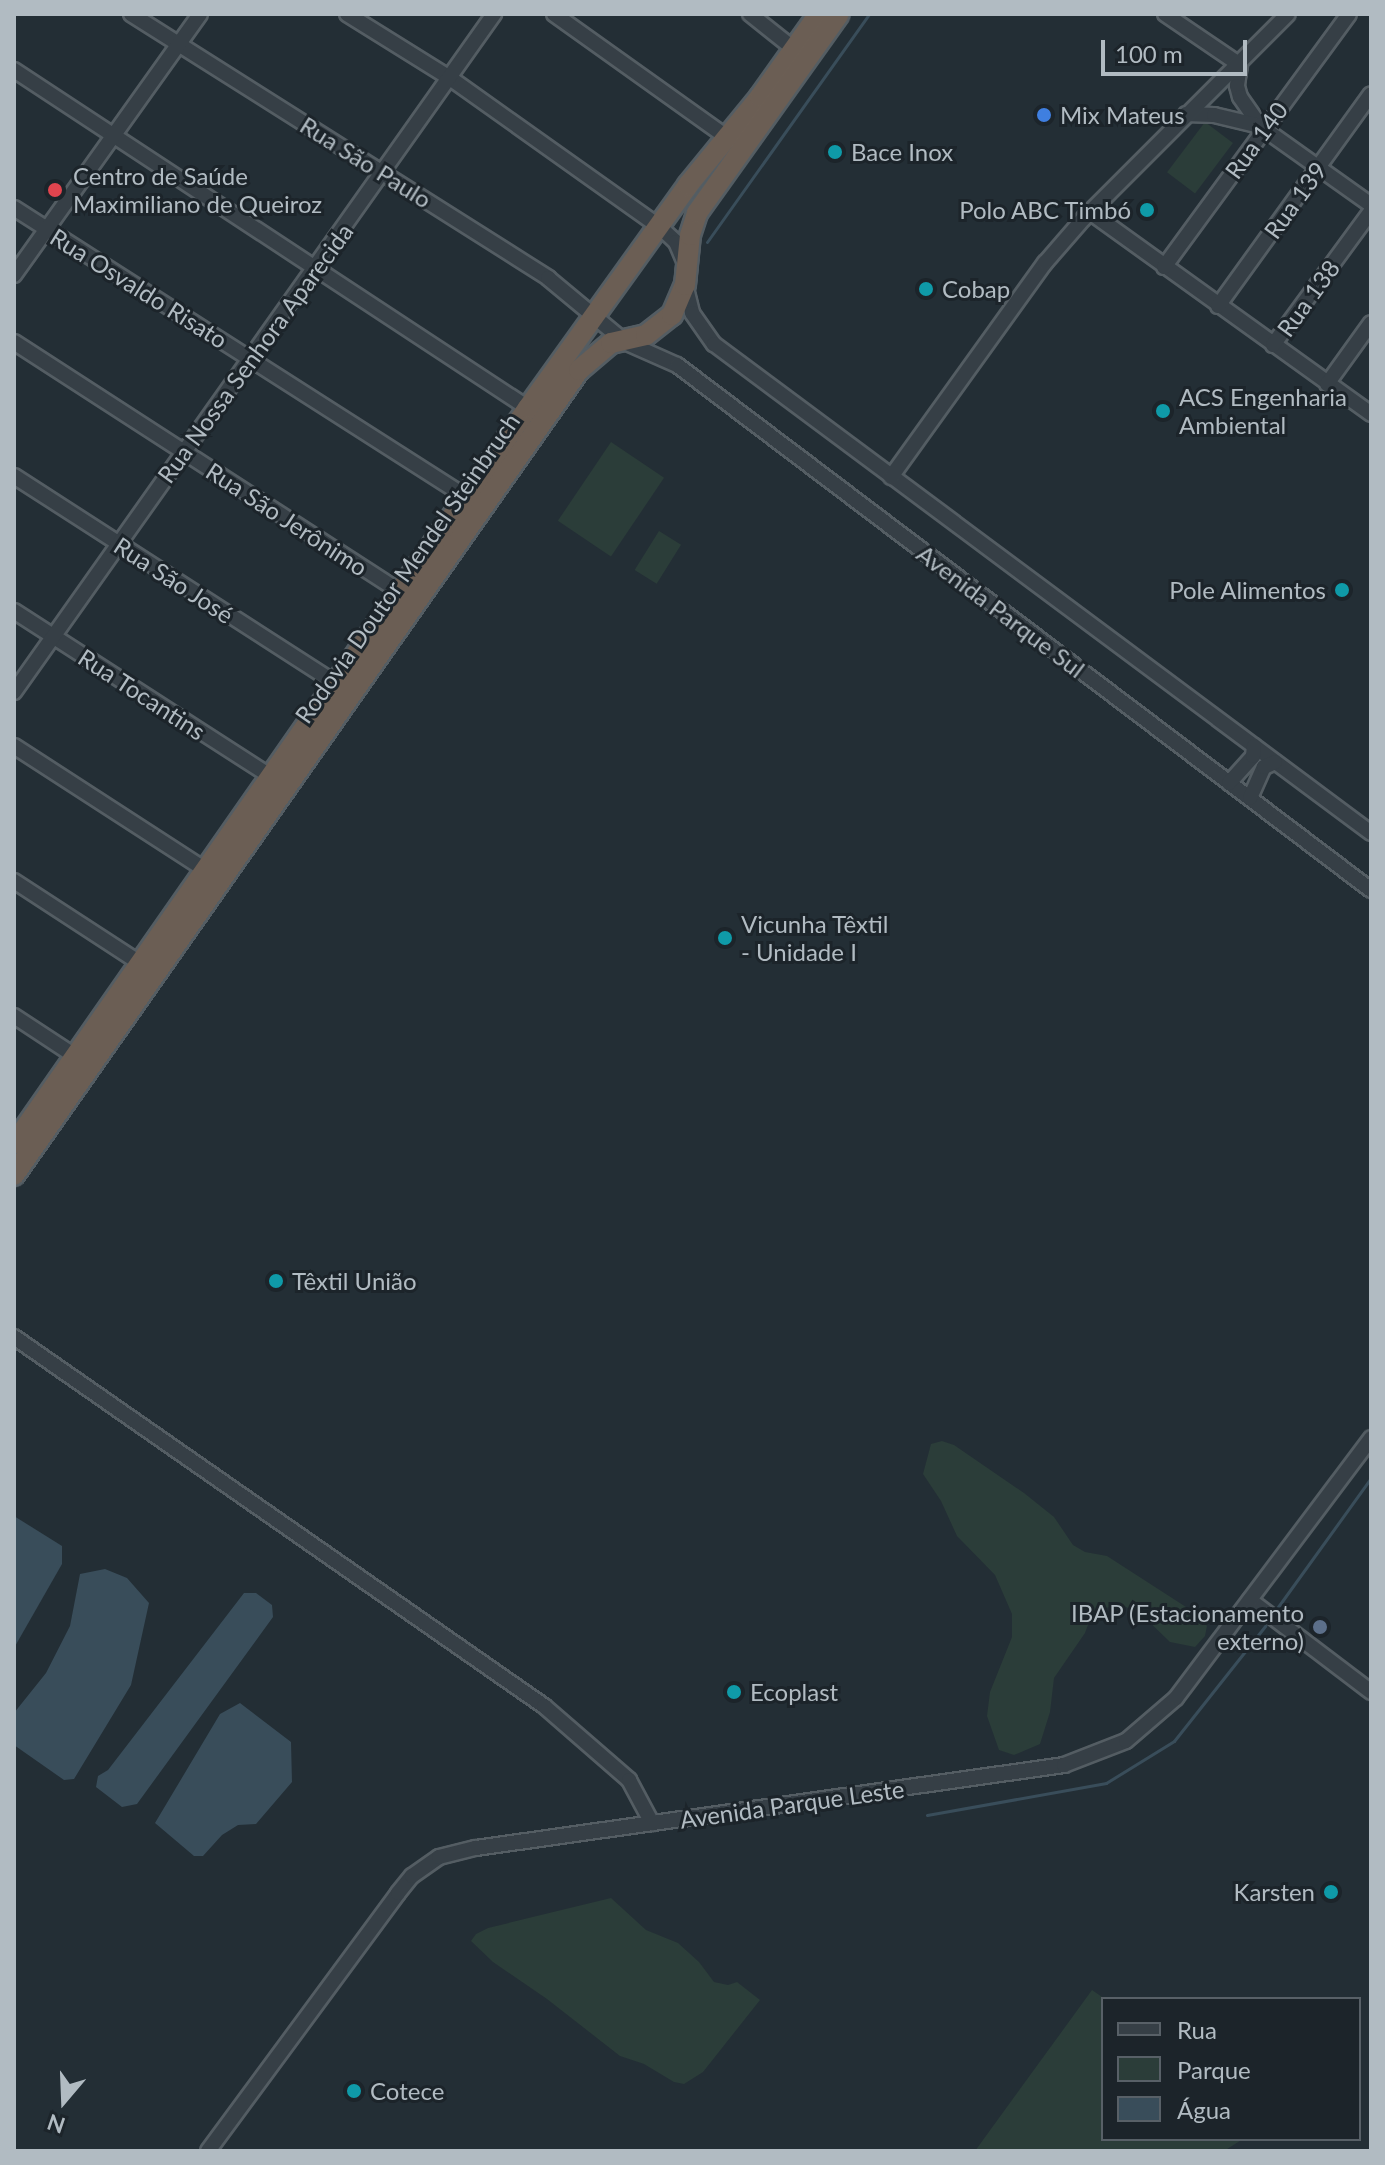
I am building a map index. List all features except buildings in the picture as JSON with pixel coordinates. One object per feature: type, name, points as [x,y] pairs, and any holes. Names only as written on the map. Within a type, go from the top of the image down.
[{"type":"highway","name":"Rodovia Doutor Mendel Steinbruch","points":[[14,1144],[528,408],[658,226],[728,138],[819,14]]},
{"type":"highway","name":"Rodovia Doutor Mendel Steinbruch","points":[[14,1175],[558,397],[590,358],[611,343],[646,335],[672,315],[685,285],[690,235],[697,213],[839,14]]},
{"type":"street","name":"Rua São Paulo","points":[[131,14],[548,278],[625,342]]},
{"type":"street","points":[[14,275],[200,14]]},
{"type":"street","name":"Avenida Parque Sul","points":[[347,14],[450,78],[658,226],[682,252],[692,313],[714,344],[1371,833]]},
{"type":"street","name":"Rua Nossa Senhora Aparecida","points":[[14,692],[494,14]]},
{"type":"street","points":[[554,14],[728,138]]},
{"type":"street","points":[[750,14],[794,49]]},
{"type":"street","points":[[1165,14],[1240,65]]},
{"type":"street","points":[[891,477],[1045,263],[1090,212],[1288,14]]},
{"type":"street","name":"Rua 140","points":[[1164,267],[1262,128],[1349,14]]},
{"type":"street","points":[[1240,65],[1237,86],[1240,97],[1262,128]]},
{"type":"street","points":[[14,70],[528,408]]},
{"type":"street","name":"Rua 139","points":[[1218,306],[1371,94]]},
{"type":"street","points":[[1186,114],[1214,115],[1262,128],[1371,208]]},
{"type":"street","name":"Rua Osvaldo Risato","points":[[14,208],[466,497]]},
{"type":"street","name":"Rua 138","points":[[1273,345],[1371,208]]},
{"type":"street","points":[[1090,212],[1371,414]]},
{"type":"street","points":[[1327,384],[1371,323]]},
{"type":"street","name":"Rua São Jerônimo","points":[[14,342],[400,592]]},
{"type":"street","name":"Avenida Parque Sul","points":[[625,342],[677,365],[1371,890]]},
{"type":"street","name":"Rua São José","points":[[14,476],[335,683]]},
{"type":"street","name":"Rua Tocantins","points":[[14,611],[270,776]]},
{"type":"street","points":[[14,746],[204,869]]},
{"type":"street","points":[[1229,783],[1253,756],[1254,746]]},
{"type":"street","points":[[1250,798],[1264,767],[1275,762]]},
{"type":"street","points":[[14,881],[140,963]]},
{"type":"street","points":[[14,1016],[75,1056]]},
{"type":"street","points":[[14,1337],[544,1706],[629,1780],[652,1823]]},
{"type":"street","name":"Avenida Parque Leste","points":[[208,2151],[392,1900],[426,1865],[467,1850],[1064,1765],[1126,1741],[1167,1709],[1371,1438]]},
{"type":"street","points":[[1250,1600],[1371,1692]]},
{"type":"green space","points":[[1205,122],[1233,143],[1195,193],[1167,172]]},
{"type":"green space","points":[[611,442],[664,478],[611,557],[558,521]]},
{"type":"green space","points":[[659,531],[681,545],[657,584],[635,570]]},
{"type":"green space","points":[[942,1441],[954,1445],[1024,1493],[1054,1517],[1073,1545],[1085,1552],[1107,1556],[1200,1616],[1207,1626],[1205,1636],[1195,1647],[1170,1642],[1142,1615],[1124,1606],[1109,1607],[1092,1614],[1085,1633],[1054,1678],[1050,1712],[1040,1744],[1014,1755],[999,1750],[987,1716],[990,1692],[1012,1637],[1012,1614],[995,1575],[957,1536],[941,1501],[923,1474],[931,1444]]},
{"type":"green space","points":[[611,1898],[646,1930],[678,1943],[699,1962],[714,1982],[728,1985],[737,1982],[760,2000],[703,2072],[684,2084],[620,2056],[493,1962],[471,1941],[476,1934],[488,1928]]},
{"type":"green space","points":[[1092,1990],[1102,1997],[1101,2141],[1240,2141],[1224,2151],[975,2151]]},
{"type":"water","points":[[14,1516],[62,1546],[62,1564],[14,1648]]},
{"type":"water","points":[[105,1569],[127,1578],[149,1603],[131,1685],[74,1779],[64,1780],[14,1745],[14,1713],[46,1673],[70,1626],[80,1574]]},
{"type":"water","points":[[244,1593],[256,1593],[272,1605],[273,1617],[137,1804],[122,1807],[96,1787],[98,1776],[108,1770]]},
{"type":"water","points":[[240,1703],[291,1742],[292,1782],[256,1824],[238,1825],[222,1835],[203,1856],[194,1856],[155,1823],[220,1714]]},
{"type":"waterway","points":[[707,242],[869,14]]},
{"type":"waterway","points":[[1275,1611],[1371,1478]]},
{"type":"waterway","points":[[927,1815],[1106,1783],[1174,1741],[1265,1626]]},
{"type":"place","name":"Mix Mateus","points":[[1044,115]]},
{"type":"place","name":"Bace Inox","points":[[835,152]]},
{"type":"place","name":"Centro de Saúde Maximiliano de Queiroz","points":[[55,190]]},
{"type":"place","name":"Polo ABC Timbó","points":[[1147,210]]},
{"type":"place","name":"Cobap","points":[[926,289]]},
{"type":"place","name":"ACS Engenharia Ambiental","points":[[1163,411]]},
{"type":"place","name":"Pole Alimentos","points":[[1342,590]]},
{"type":"place","name":"Vicunha Têxtil - Unidade I","points":[[725,938]]},
{"type":"place","name":"Têxtil União","points":[[276,1281]]},
{"type":"place","name":"IBAP (Estacionamento externo)","points":[[1320,1627]]},
{"type":"place","name":"Ecoplast","points":[[734,1692]]},
{"type":"place","name":"Karsten","points":[[1331,1892]]},
{"type":"place","name":"Cotece","points":[[354,2091]]}]
